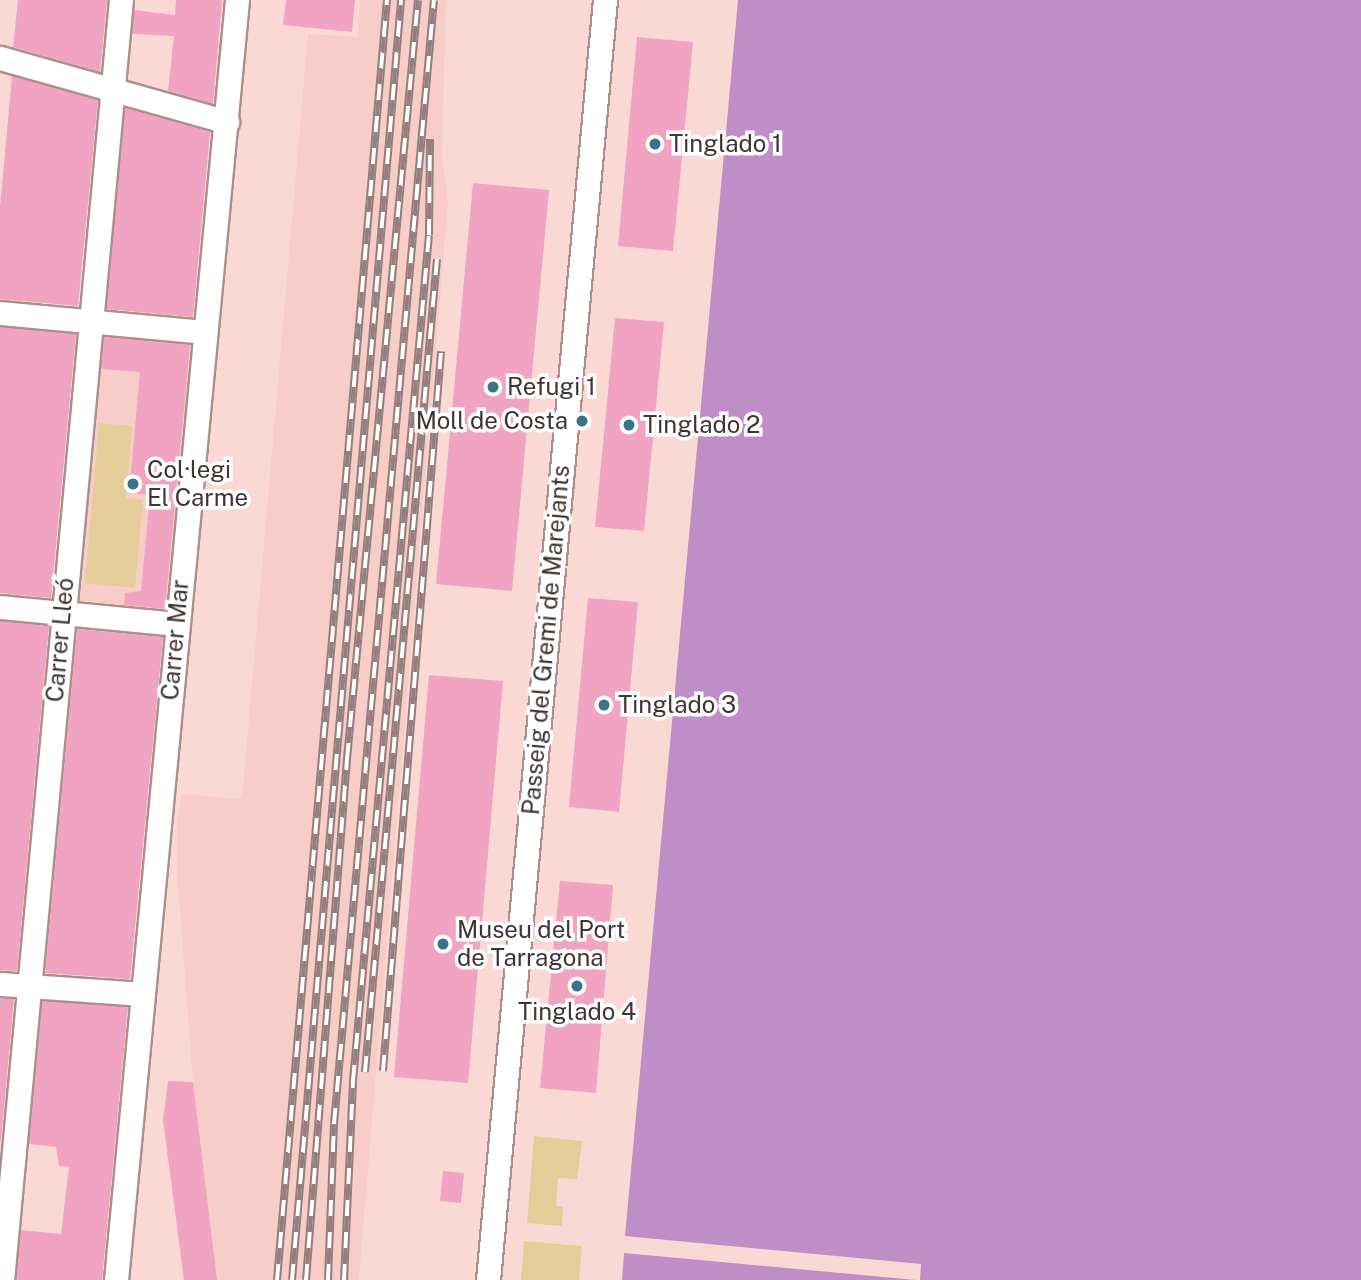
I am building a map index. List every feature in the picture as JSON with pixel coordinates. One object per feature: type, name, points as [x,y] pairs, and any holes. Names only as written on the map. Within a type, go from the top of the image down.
[{"type":"street","name":"Carrer Lleó","points":[[2,1280],[121,0]]},
{"type":"street","name":"Carrer Mar","points":[[116,1280],[202,332],[227,122],[237,0]]},
{"type":"street","name":"Passeig del Gremi de Marejants","points":[[488,1280],[604,0]]},
{"type":"street","points":[[0,58],[227,122]]},
{"type":"street","points":[[0,313],[202,332]]},
{"type":"street","points":[[0,607],[176,624]]},
{"type":"street","points":[[0,984],[142,994]]},
{"type":"shaded area","points":[[360,0],[446,0],[442,154],[448,202],[359,1280],[217,1280],[193,1082],[178,884],[178,815],[182,794],[242,799],[308,34],[357,37]]},
{"type":"shaded area","points":[[738,0],[1361,0],[1361,1280],[920,1280],[921,1264],[625,1236]]},
{"type":"shaded area","name":"Col·legi El Carme","points":[[100,334],[192,343],[168,609],[76,600]]},
{"type":"shaded area","points":[[99,423],[132,426],[126,498],[143,500],[135,588],[85,583]]},
{"type":"shaded area","points":[[534,1136],[582,1141],[577,1179],[558,1178],[556,1206],[563,1207],[562,1226],[527,1223]]},
{"type":"shaded area","points":[[524,1241],[582,1246],[579,1280],[521,1280]]},
{"type":"shaded area","points":[[624,1253],[916,1280],[622,1280]]},
{"type":"building","points":[[18,0],[107,0],[100,72],[13,47]]},
{"type":"building","points":[[176,0],[222,0],[213,104],[168,91],[174,36],[132,34],[134,10],[175,15]]},
{"type":"building","points":[[286,0],[355,0],[352,32],[283,25]]},
{"type":"building","name":"Tinglado 1","points":[[637,37],[693,42],[673,251],[618,246]]},
{"type":"building","points":[[12,76],[98,100],[78,306],[0,299],[0,207]]},
{"type":"building","points":[[125,108],[210,132],[193,317],[106,309]]},
{"type":"building","name":"Refugi 1","points":[[473,183],[549,190],[512,591],[436,584]]},
{"type":"building","name":"Tinglado 2","points":[[615,318],[664,322],[644,531],[595,527]]},
{"type":"building","points":[[0,327],[76,334],[51,598],[0,593]]},
{"type":"building","points":[[104,337],[190,345],[165,609],[124,605],[125,593],[141,591],[150,495],[129,493],[140,372],[101,369]]},
{"type":"building","name":"Tinglado 3","points":[[588,598],[638,602],[619,812],[569,807]]},
{"type":"building","points":[[0,621],[49,626],[17,971],[0,970]]},
{"type":"building","points":[[77,629],[163,637],[130,979],[45,973]]},
{"type":"building","name":"Museu del Port de Tarragona","points":[[429,675],[503,681],[468,1083],[394,1077]]},
{"type":"building","name":"Tinglado 4","points":[[560,881],[613,885],[596,1093],[540,1088]]},
{"type":"building","points":[[0,998],[14,999],[1,1141],[0,1141]]},
{"type":"building","points":[[42,1001],[128,1007],[102,1280],[16,1280],[21,1230],[61,1234],[69,1167],[59,1166],[56,1147],[29,1144]]},
{"type":"building","points":[[168,1081],[193,1082],[217,1280],[184,1280],[163,1120]]},
{"type":"building","points":[[443,1171],[464,1173],[461,1203],[440,1201]]},
{"type":"railway","points":[[277,1280],[387,0]]},
{"type":"railway","points":[[292,1280],[401,0]]},
{"type":"railway","points":[[306,1280],[347,759],[418,0]]},
{"type":"railway","points":[[328,1280],[334,1124],[434,0]]},
{"type":"railway","points":[[344,1280],[353,1081],[429,235],[430,139]]},
{"type":"railway","points":[[365,1072],[437,259]]},
{"type":"railway","points":[[383,1071],[441,351]]},
{"type":"place","name":"Tinglado 1","points":[[655,144]]},
{"type":"place","name":"Refugi 1","points":[[493,387]]},
{"type":"place","name":"Moll de Costa","points":[[582,421]]},
{"type":"place","name":"Tinglado 2","points":[[629,425]]},
{"type":"place","name":"Col·legi El Carme","points":[[133,484]]},
{"type":"place","name":"Tinglado 3","points":[[604,705]]},
{"type":"place","name":"Museu del Port de Tarragona","points":[[443,944]]},
{"type":"place","name":"Tinglado 4","points":[[577,986]]}]
